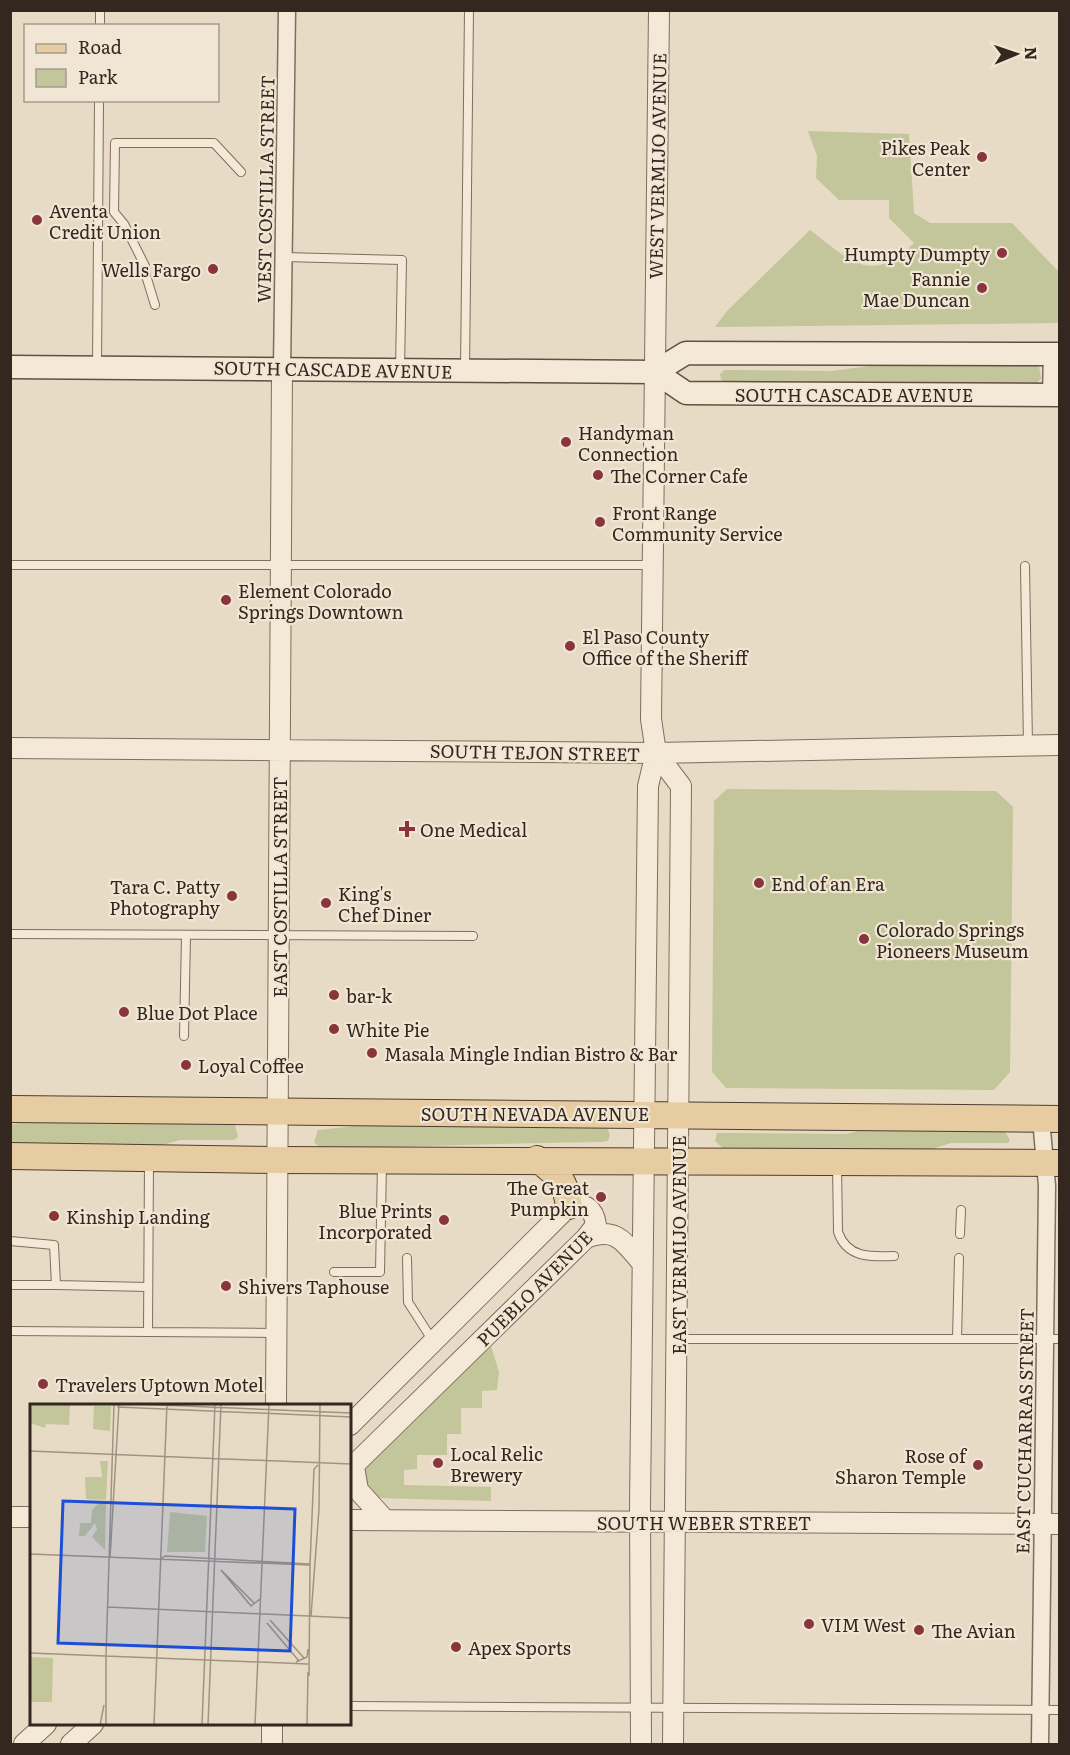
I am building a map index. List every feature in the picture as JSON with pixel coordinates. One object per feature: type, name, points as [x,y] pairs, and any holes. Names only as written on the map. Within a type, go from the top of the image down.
[{"type":"main road","points":[[655,372],[686,353],[1056,354]]},
{"type":"main road","name":"SOUTH CASCADE AVENUE","points":[[10,367],[655,372],[686,393],[1055,395]]},
{"type":"main road","name":"SOUTH NEVADA AVENUE","points":[[10,1109],[1050,1119]]},
{"type":"main road","points":[[10,1156],[278,1160],[537,1159],[1053,1163]]},
{"type":"main road","points":[[537,1159],[559,1176],[566,1191],[568,1206]]},
{"type":"street","name":"WEST COSTILLA STREET","points":[[282,369],[286,10]]},
{"type":"street","name":"WEST VERMIJO AVENUE","points":[[656,322],[658,10]]},
{"type":"street","name":"EAST VERMIJO AVENUE","points":[[640,1744],[642,1263],[646,1160],[648,786],[656,753],[651,719],[656,322]]},
{"type":"street","points":[[1055,395],[1056,354]]},
{"type":"street","name":"EAST COSTILLA STREET","points":[[276,1404],[282,369]]},
{"type":"street","name":"SOUTH TEJON STREET","points":[[10,748],[656,753],[1059,745]]},
{"type":"street","name":"EAST VERMIJO AVENUE","points":[[656,753],[681,786],[673,1744]]},
{"type":"street","name":"EAST CUCHARRAS STREET","points":[[1040,1744],[1050,1524],[1045,1491],[1053,1339],[1053,1163],[1050,1119]]},
{"type":"street","name":"PUEBLO AVENUE","points":[[351,1424],[568,1206],[584,1206],[595,1215],[596,1225],[586,1238],[352,1468]]},
{"type":"street","points":[[586,1238],[601,1232],[616,1235],[642,1263]]},
{"type":"street","points":[[352,1468],[358,1490],[385,1520]]},
{"type":"street","points":[[10,1516],[30,1517]]},
{"type":"street","name":"SOUTH WEBER STREET","points":[[351,1520],[1050,1524]]},
{"type":"street","points":[[24,1744],[45,1725]]},
{"type":"street","points":[[71,1744],[92,1725]]},
{"type":"street","points":[[272,1744],[273,1725]]},
{"type":"lane","points":[[465,370],[469,10]]},
{"type":"lane","points":[[97,368],[99,102]]},
{"type":"lane","points":[[155,305],[145,268],[124,224],[114,212],[115,143],[214,143],[241,172]]},
{"type":"lane","points":[[283,257],[402,260],[400,370]]},
{"type":"lane","points":[[10,565],[652,565]]},
{"type":"lane","points":[[1025,566],[1025,691],[1028,745]]},
{"type":"lane","points":[[10,934],[473,936]]},
{"type":"lane","points":[[184,1036],[186,935]]},
{"type":"lane","points":[[148,1332],[149,1158]]},
{"type":"lane","points":[[334,1272],[380,1272],[382,1160]]},
{"type":"lane","points":[[837,1161],[838,1232],[841,1240],[847,1248],[863,1256],[894,1256]]},
{"type":"lane","points":[[960,1234],[961,1210]]},
{"type":"lane","points":[[10,1241],[54,1245],[56,1285]]},
{"type":"lane","points":[[407,1258],[408,1302],[434,1341]]},
{"type":"lane","points":[[957,1340],[959,1258]]},
{"type":"lane","points":[[10,1285],[148,1287]]},
{"type":"lane","points":[[10,1331],[276,1333]]},
{"type":"lane","points":[[678,1339],[1053,1339]]},
{"type":"lane","points":[[351,1706],[1059,1710]]},
{"type":"green space","points":[[808,131],[909,134],[914,213],[930,223],[1012,223],[1059,272],[1059,323],[715,327],[727,311],[810,230],[848,258],[860,264],[872,266],[885,264],[914,243],[889,218],[889,200],[839,200],[816,178],[817,156]]},
{"type":"green space","points":[[899,362],[1039,366],[1041,378],[1036,385],[724,383],[720,374],[724,370],[832,371]]},
{"type":"green space","points":[[727,789],[996,791],[1013,807],[1010,1072],[994,1090],[726,1088],[712,1072],[714,801]]},
{"type":"green space","points":[[230,1119],[235,1125],[238,1137],[234,1140],[180,1140],[156,1147],[11,1146],[10,1125],[33,1120]]},
{"type":"green space","points":[[410,1120],[607,1127],[610,1135],[608,1141],[602,1142],[320,1148],[314,1142],[318,1130]]},
{"type":"green space","points":[[874,1127],[1003,1128],[1010,1140],[1008,1143],[951,1143],[926,1151],[724,1149],[715,1141],[717,1133],[846,1134]]},
{"type":"green space","points":[[490,1343],[499,1372],[497,1390],[482,1391],[482,1408],[461,1408],[461,1434],[447,1434],[447,1455],[417,1455],[417,1469],[404,1470],[404,1485],[491,1487],[491,1501],[375,1498],[366,1490],[363,1470]]},
{"type":"place","name":"Pikes Peak Center","points":[[982,157]]},
{"type":"place","name":"Aventa Credit Union","points":[[37,220]]},
{"type":"place","name":"Humpty Dumpty","points":[[1002,253]]},
{"type":"place","name":"Wells Fargo","points":[[213,269]]},
{"type":"place","name":"Fannie Mae Duncan","points":[[982,288]]},
{"type":"place","name":"Handyman Connection","points":[[566,442]]},
{"type":"place","name":"The Corner Cafe","points":[[598,475]]},
{"type":"place","name":"Front Range Community Service","points":[[600,522]]},
{"type":"place","name":"Element Colorado Springs Downtown","points":[[226,600]]},
{"type":"place","name":"El Paso County Office of the Sheriff","points":[[570,646]]},
{"type":"place","name":"One Medical","points":[[407,829]]},
{"type":"place","name":"End of an Era","points":[[759,883]]},
{"type":"place","name":"Tara C. Patty Photography","points":[[232,896]]},
{"type":"place","name":"King's Chef Diner","points":[[326,903]]},
{"type":"place","name":"Colorado Springs Pioneers Museum","points":[[864,939]]},
{"type":"place","name":"bar-k","points":[[334,995]]},
{"type":"place","name":"Blue Dot Place","points":[[124,1012]]},
{"type":"place","name":"White Pie","points":[[334,1029]]},
{"type":"place","name":"Masala Mingle Indian Bistro & Bar","points":[[372,1053]]},
{"type":"place","name":"Loyal Coffee","points":[[186,1065]]},
{"type":"place","name":"The Great Pumpkin","points":[[601,1197]]},
{"type":"place","name":"Kinship Landing","points":[[54,1216]]},
{"type":"place","name":"Blue Prints Incorporated","points":[[444,1220]]},
{"type":"place","name":"Shivers Taphouse","points":[[226,1286]]},
{"type":"place","name":"Travelers Uptown Motel","points":[[43,1384]]},
{"type":"place","name":"Local Relic Brewery","points":[[438,1463]]},
{"type":"place","name":"Rose of Sharon Temple","points":[[978,1465]]},
{"type":"place","name":"VIM West","points":[[809,1624]]},
{"type":"place","name":"The Avian","points":[[919,1630]]},
{"type":"place","name":"Apex Sports","points":[[456,1647]]}]
